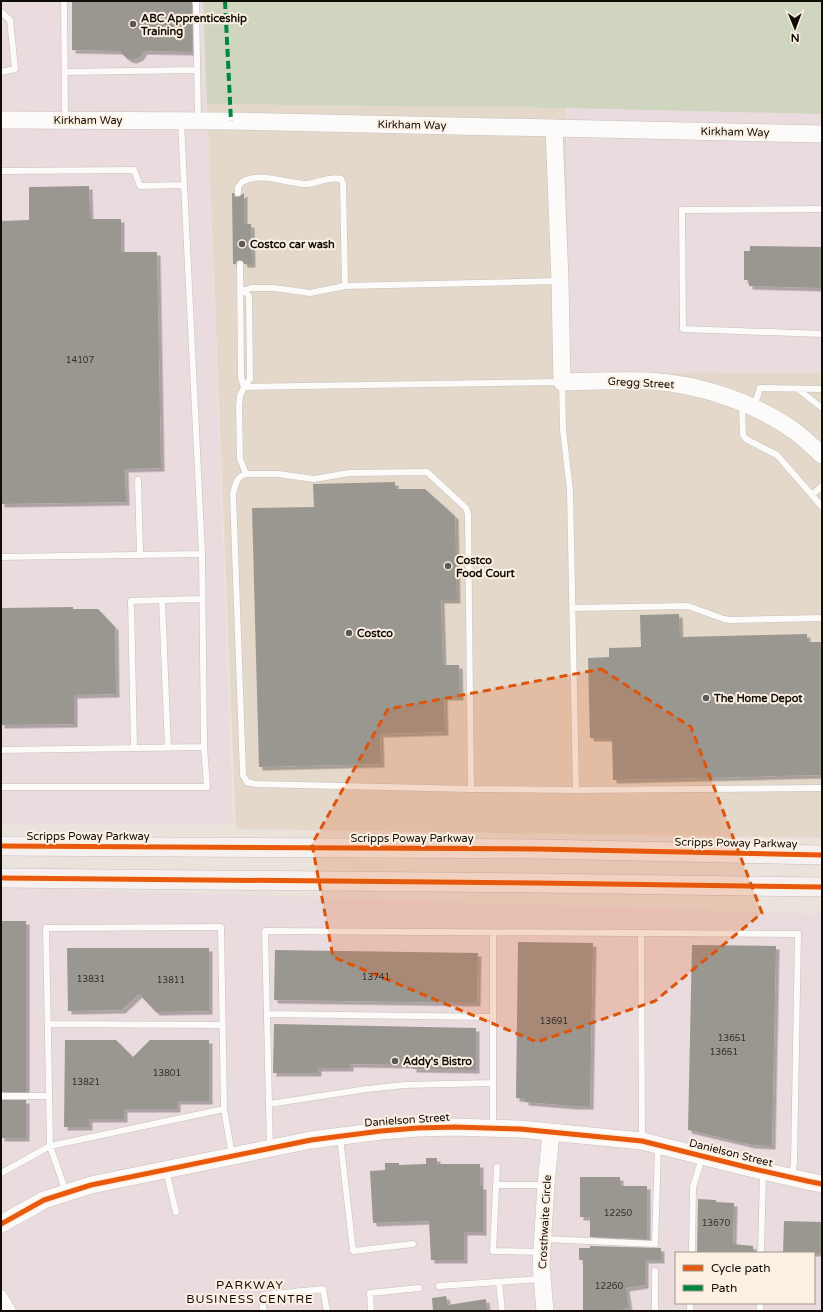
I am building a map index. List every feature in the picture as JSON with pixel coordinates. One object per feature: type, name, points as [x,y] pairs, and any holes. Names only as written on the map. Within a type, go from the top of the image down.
[{"type":"main road","name":"Scripps Poway Parkway","points":[[1,846],[537,849],[822,855]]},
{"type":"main road","points":[[1,878],[822,887]]},
{"type":"street","name":"Kirkham Way","points":[[1,120],[198,121],[822,134]]},
{"type":"street","points":[[554,128],[562,382]]},
{"type":"street","name":"Gregg Street","points":[[562,382],[650,381],[672,383],[708,391],[728,397],[748,406],[797,433],[822,455]]},
{"type":"street","name":"Danielson Street","points":[[1,1224],[44,1200],[91,1185],[270,1148],[340,1136],[417,1128],[493,1128],[551,1132],[650,1143],[822,1184]]},
{"type":"street","name":"Crosthwaite Circle","points":[[545,1311],[541,1265],[551,1132]]},
{"type":"street","points":[[1,1296],[10,1311]]},
{"type":"lane","points":[[64,1],[65,120]]},
{"type":"lane","points":[[196,1],[198,121]]},
{"type":"lane","points":[[1,12],[10,20],[15,70],[1,72]]},
{"type":"lane","points":[[64,72],[197,70]]},
{"type":"lane","points":[[1,787],[207,787],[204,747],[202,554],[180,121]]},
{"type":"lane","points":[[1,171],[134,170],[140,186],[184,186]]},
{"type":"lane","points":[[238,193],[238,187],[242,182],[250,179],[271,178],[307,184],[335,177],[341,179],[343,183],[345,286]]},
{"type":"lane","points":[[822,209],[682,210],[683,329],[822,334]]},
{"type":"lane","points":[[240,264],[242,290],[241,378],[244,387],[238,406],[240,460],[246,474]]},
{"type":"lane","points":[[242,290],[251,288],[274,288],[310,293],[345,286],[560,281]]},
{"type":"lane","points":[[244,387],[562,382],[563,430],[570,491],[576,790]]},
{"type":"lane","points":[[822,389],[798,390],[760,388],[748,406],[743,435],[746,439],[777,455],[822,507]]},
{"type":"lane","points":[[798,390],[822,408]]},
{"type":"lane","points":[[471,789],[468,514],[466,508],[427,472],[350,472],[314,479],[278,474],[246,474],[241,476],[238,480],[234,494],[243,775],[247,782],[255,784],[471,789],[576,790],[822,788]]},
{"type":"lane","points":[[138,480],[140,555]]},
{"type":"lane","points":[[812,495],[822,486]]},
{"type":"lane","points":[[1,557],[202,554]]},
{"type":"lane","points":[[134,748],[131,601],[202,599]]},
{"type":"lane","points":[[162,600],[168,748]]},
{"type":"lane","points":[[572,608],[688,606],[730,620],[822,618]]},
{"type":"lane","points":[[1,750],[204,747]]},
{"type":"lane","points":[[66,1192],[50,1146],[46,928],[221,927],[224,1109],[232,1155]]},
{"type":"lane","points":[[270,1148],[265,931],[798,934],[794,1162],[792,1178]]},
{"type":"lane","points":[[492,933],[493,1128]]},
{"type":"lane","points":[[497,1167],[493,1251],[542,1245],[655,1244],[641,933]]},
{"type":"lane","points":[[267,1014],[493,1017]]},
{"type":"lane","points":[[48,1024],[223,1025]]},
{"type":"lane","points":[[269,1104],[405,1085],[493,1083]]},
{"type":"lane","points":[[1,1096],[49,1096]]},
{"type":"lane","points":[[1,1173],[50,1146],[224,1109]]},
{"type":"lane","points":[[340,1136],[353,1251],[413,1244]]},
{"type":"lane","points":[[692,1252],[693,1187],[703,1156]]},
{"type":"lane","points":[[165,1169],[176,1212]]},
{"type":"lane","points":[[761,1252],[763,1171]]},
{"type":"lane","points":[[496,1185],[546,1185]]},
{"type":"lane","points":[[654,1271],[654,1311]]},
{"type":"lane","points":[[440,1286],[543,1279]]},
{"type":"lane","points":[[500,1282],[502,1311]]},
{"type":"lane","points":[[371,1311],[370,1293],[420,1288]]},
{"type":"lane","points":[[263,1311],[263,1295],[323,1289],[327,1311]]},
{"type":"highlighted area","points":[[601,669],[691,727],[762,913],[655,1001],[537,1042],[333,957],[312,844],[388,709]]},
{"type":"shaded area","points":[[1,1],[203,1],[233,824],[1,824]]},
{"type":"shaded area","points":[[207,104],[566,108],[570,372],[822,373],[822,838],[236,829]]},
{"type":"shaded area","points":[[566,108],[822,114],[822,373],[570,372]]},
{"type":"shaded area","points":[[1,887],[822,914],[822,1311],[1,1311]]},
{"type":"green space","points":[[203,1],[822,1],[822,114],[566,108],[207,104]]},
{"type":"building","name":"ABC Apprenticeship Training","points":[[72,1],[192,1],[192,52],[144,51],[140,57],[133,60],[128,59],[121,51],[72,50]]},
{"type":"building","points":[[89,186],[90,219],[121,219],[121,252],[157,252],[161,468],[125,469],[126,502],[1,504],[1,221],[29,220],[29,187]]},
{"type":"building","name":"Costco car wash","points":[[232,193],[234,193],[235,197],[238,197],[244,193],[244,224],[251,224],[252,264],[244,264],[243,260],[240,260],[236,261],[236,264],[233,264]]},
{"type":"building","points":[[750,246],[822,247],[822,288],[749,286],[749,280],[744,280],[744,251],[750,251]]},
{"type":"building","name":"Costco","points":[[395,482],[395,489],[425,489],[455,516],[457,600],[441,600],[443,665],[459,665],[460,697],[444,697],[445,732],[380,734],[381,764],[259,767],[252,508],[314,507],[313,484]]},
{"type":"building","points":[[73,607],[73,609],[98,609],[115,627],[116,694],[74,695],[74,724],[1,725],[1,608]]},
{"type":"building","name":"The Home Depot","points":[[679,614],[680,637],[807,634],[807,642],[822,642],[822,775],[613,780],[612,738],[590,738],[588,658],[609,657],[609,648],[641,647],[640,615]]},
{"type":"building","points":[[1,921],[26,921],[26,1092],[1,1092]]},
{"type":"building","points":[[518,942],[593,943],[590,1106],[525,1102],[525,1099],[516,1098]]},
{"type":"building","points":[[692,945],[776,946],[772,1146],[752,1145],[688,1130]]},
{"type":"building","points":[[67,948],[209,948],[209,1011],[156,1012],[139,994],[122,1010],[68,1011]]},
{"type":"building","points":[[275,950],[478,953],[477,1003],[274,1000]]},
{"type":"building","points":[[274,1024],[476,1028],[476,1070],[413,1069],[413,1065],[350,1064],[350,1068],[318,1068],[318,1073],[273,1073]]},
{"type":"building","points":[[65,1040],[116,1040],[133,1057],[150,1040],[209,1040],[209,1101],[177,1101],[177,1109],[124,1109],[124,1119],[89,1119],[89,1127],[64,1127]]},
{"type":"building","points":[[1,1100],[26,1100],[26,1138],[1,1138]]},
{"type":"building","points":[[426,1158],[437,1158],[437,1164],[480,1164],[480,1186],[483,1186],[483,1232],[464,1232],[464,1260],[431,1260],[429,1221],[373,1223],[370,1171],[385,1170],[385,1163],[399,1163],[399,1165],[426,1164]]},
{"type":"building","points":[[580,1177],[620,1177],[620,1186],[647,1186],[647,1239],[590,1237],[590,1217],[580,1217]]},
{"type":"building","points":[[698,1199],[734,1203],[733,1244],[753,1246],[753,1252],[697,1252]]},
{"type":"building","points":[[784,1221],[822,1222],[822,1253],[783,1252]]},
{"type":"building","points":[[590,1246],[661,1248],[661,1260],[645,1260],[645,1285],[626,1288],[629,1308],[623,1308],[623,1311],[583,1311],[583,1260],[579,1260],[579,1248],[590,1248]]},
{"type":"building","points":[[446,1296],[448,1305],[486,1299],[487,1311],[433,1311],[432,1298]]},
{"type":"marked path","points":[[225,1],[231,121]]},
{"type":"cycle path","points":[[1,846],[537,849],[822,855]]},
{"type":"cycle path","points":[[1,878],[822,887]]},
{"type":"cycle path","points":[[1,1224],[44,1200],[91,1185],[311,1140],[417,1128],[455,1127],[520,1129],[642,1141],[754,1169],[822,1184]]},
{"type":"place","name":"ABC Apprenticeship Training","points":[[133,24]]},
{"type":"place","name":"Costco car wash","points":[[242,244]]},
{"type":"place","name":"Costco Food Court","points":[[448,566]]},
{"type":"place","name":"Costco","points":[[349,633]]},
{"type":"place","name":"The Home Depot","points":[[706,698]]},
{"type":"place","name":"Addy's Bistro","points":[[395,1061]]},
{"type":"district","name":"PARKWAY BUSINESS CENTRE","points":[[250,1292]]}]
